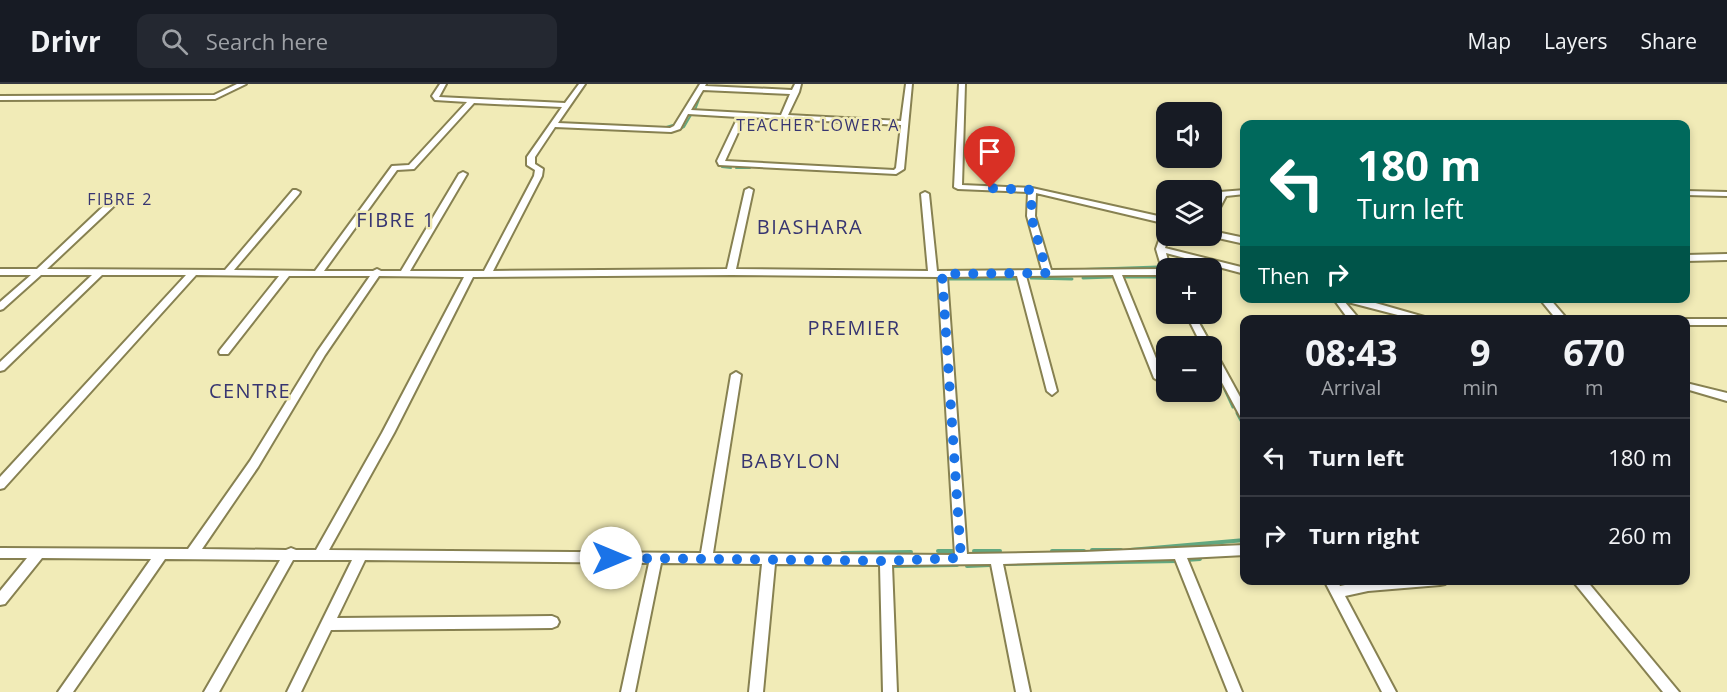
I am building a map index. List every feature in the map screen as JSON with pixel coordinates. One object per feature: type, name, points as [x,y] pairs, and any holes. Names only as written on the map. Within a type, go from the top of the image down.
[{"type":"street","points":[[0,98],[206,98],[215,97],[243,84]]},
{"type":"street","points":[[443,84],[435,96],[437,99],[567,105]]},
{"type":"street","points":[[488,274],[538,176],[539,169],[531,165],[531,157],[582,84]]},
{"type":"street","points":[[742,115],[721,160],[722,163],[896,171],[900,170],[909,84]]},
{"type":"street","points":[[962,84],[958,187],[1032,190],[1156,218]]},
{"type":"street","points":[[553,125],[663,130],[677,128],[702,86],[797,88],[784,116]]},
{"type":"street","points":[[318,273],[395,168],[411,167],[472,101]]},
{"type":"street","points":[[687,112],[904,123]]},
{"type":"street","points":[[405,272],[463,174]]},
{"type":"street","points":[[731,272],[749,190]]},
{"type":"street","points":[[1032,190],[1031,216],[1047,273]]},
{"type":"street","points":[[228,272],[296,192]]},
{"type":"street","points":[[1222,196],[1240,192]]},
{"type":"street","points":[[1690,193],[1727,194]]},
{"type":"street","points":[[925,194],[938,274],[961,558]]},
{"type":"street","points":[[0,307],[113,202]]},
{"type":"street","points":[[1222,236],[1240,240]]},
{"type":"street","points":[[1161,246],[1163,258]]},
{"type":"street","points":[[1160,249],[1240,270]]},
{"type":"street","points":[[1690,258],[1727,257]]},
{"type":"street","points":[[0,368],[101,271]]},
{"type":"street","points":[[0,272],[470,274],[1156,272]]},
{"type":"street","points":[[0,485],[194,272]]},
{"type":"street","points":[[224,352],[287,272]]},
{"type":"street","points":[[191,555],[254,464],[321,354],[377,272]]},
{"type":"street","points":[[1117,273],[1156,370]]},
{"type":"street","points":[[320,554],[388,433],[470,274]]},
{"type":"street","points":[[1021,274],[1052,391]]},
{"type":"street","points":[[1341,303],[1351,315]]},
{"type":"street","points":[[1364,303],[1411,315]]},
{"type":"street","points":[[1548,303],[1559,315]]},
{"type":"street","points":[[1690,322],[1727,322]]},
{"type":"street","points":[[1222,373],[1240,407]]},
{"type":"street","points":[[706,558],[736,375]]},
{"type":"street","points":[[1690,387],[1725,396]]},
{"type":"street","points":[[0,554],[320,554],[886,561],[1179,554],[1240,550]]},
{"type":"street","points":[[0,600],[38,554]]},
{"type":"street","points":[[65,692],[162,554]]},
{"type":"street","points":[[211,692],[291,554]]},
{"type":"street","points":[[1179,554],[1235,692]]},
{"type":"street","points":[[294,692],[360,555]]},
{"type":"street","points":[[628,692],[656,558]]},
{"type":"street","points":[[756,692],[769,559]]},
{"type":"street","points":[[996,559],[1023,692]]},
{"type":"street","points":[[886,561],[890,692]]},
{"type":"street","points":[[1380,585],[1332,586],[1389,692]]},
{"type":"street","points":[[1582,585],[1672,692]]},
{"type":"street","points":[[327,624],[552,622]]},
{"type":"waterway","points":[[695,110],[703,89]]},
{"type":"waterway","points":[[679,130],[684,127],[691,115]]},
{"type":"waterway","points":[[663,128],[673,125]]},
{"type":"waterway","points":[[722,167],[731,168]]},
{"type":"waterway","points":[[736,168],[750,168]]},
{"type":"waterway","points":[[1070,270],[1156,267]]},
{"type":"waterway","points":[[1083,278],[1111,277]]},
{"type":"waterway","points":[[1122,277],[1156,277]]},
{"type":"waterway","points":[[1031,278],[1072,279]]},
{"type":"waterway","points":[[948,279],[1015,279]]},
{"type":"waterway","points":[[1200,324],[1207,336]]},
{"type":"waterway","points":[[1222,383],[1233,407]]},
{"type":"waterway","points":[[1237,413],[1240,419]]},
{"type":"waterway","points":[[1130,550],[1240,540]]},
{"type":"waterway","points":[[1092,550],[1121,550]]},
{"type":"waterway","points":[[938,551],[953,551]]},
{"type":"waterway","points":[[974,551],[1000,551]]},
{"type":"waterway","points":[[1052,551],[1084,551]]},
{"type":"waterway","points":[[842,553],[911,552]]},
{"type":"waterway","points":[[1186,560],[1200,559]]},
{"type":"waterway","points":[[1004,564],[1179,561]]},
{"type":"waterway","points":[[893,566],[957,565]]},
{"type":"waterway","points":[[967,566],[990,565]]},
{"type":"district","name":"TEACHER LOWER A","points":[[818,125]]},
{"type":"district","name":"FIBRE 2","points":[[120,199]]},
{"type":"district","name":"FIBRE 1","points":[[396,219]]},
{"type":"district","name":"BIASHARA","points":[[810,226]]},
{"type":"district","name":"PREMIER","points":[[854,327]]},
{"type":"district","name":"CENTRE","points":[[250,390]]},
{"type":"district","name":"BABYLON","points":[[791,460]]},
{"type":"route","points":[[611,558],[886,561],[961,558],[942,274],[1047,273],[1031,216],[1032,190],[990,188]]}]
